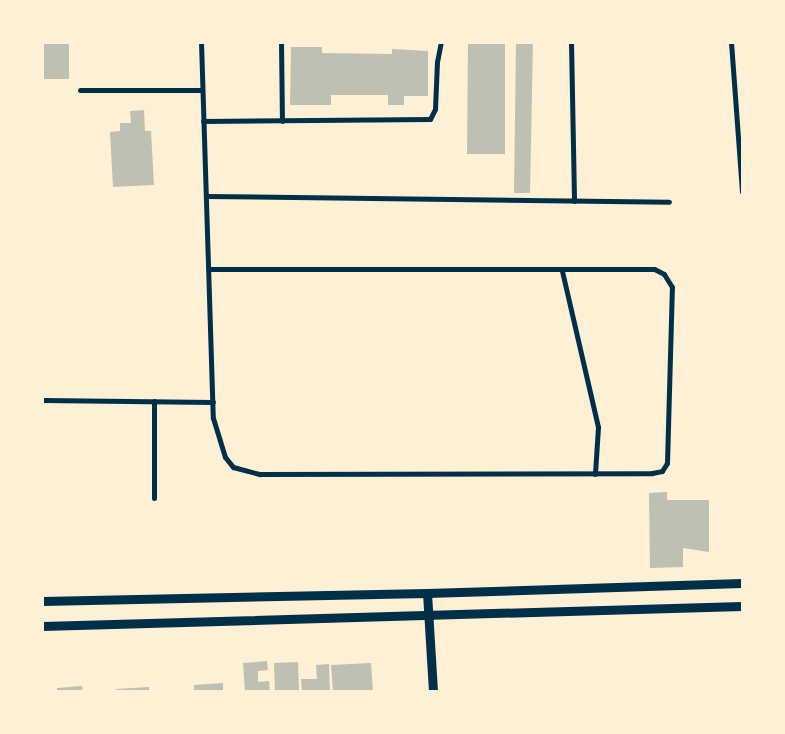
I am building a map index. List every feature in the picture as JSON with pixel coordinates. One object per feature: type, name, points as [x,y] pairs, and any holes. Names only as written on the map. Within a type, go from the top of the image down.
[{"type":"street","points":[[201,42],[210,270],[213,418],[225,457],[233,467],[260,474],[595,474],[652,473],[662,471],[668,463],[672,287],[664,274],[654,270],[210,270]]},
{"type":"street","points":[[281,42],[282,121]]},
{"type":"street","points":[[203,121],[430,119],[435,109],[437,62],[442,42]]},
{"type":"street","points":[[571,42],[574,201]]},
{"type":"street","points":[[731,42],[742,192]]},
{"type":"street","points":[[80,90],[202,90]]},
{"type":"street","points":[[206,196],[669,202]]},
{"type":"street","points":[[562,271],[598,427],[595,474]]},
{"type":"street","points":[[42,400],[213,402]]},
{"type":"street","points":[[154,401],[154,498]]},
{"type":"street","points":[[42,601],[426,594],[742,583]]},
{"type":"street","points":[[426,594],[433,692]]},
{"type":"street","points":[[42,626],[742,606]]},
{"type":"building","points":[[42,42],[69,42],[69,79],[42,79]]},
{"type":"building","points":[[468,42],[505,42],[505,154],[467,154]]},
{"type":"building","points":[[516,42],[533,42],[530,193],[514,193]]},
{"type":"building","points":[[291,47],[322,47],[322,53],[392,54],[392,49],[428,51],[428,96],[404,96],[404,105],[388,105],[388,95],[331,95],[331,105],[290,105]]},
{"type":"building","points":[[144,110],[145,131],[151,131],[154,185],[113,187],[110,132],[120,131],[120,123],[131,123],[130,111]]},
{"type":"building","points":[[667,492],[667,500],[709,500],[709,552],[683,548],[683,567],[650,568],[649,493]]},
{"type":"building","points":[[267,661],[268,670],[258,671],[258,682],[269,681],[270,692],[245,692],[243,663]]},
{"type":"building","points":[[298,662],[299,692],[275,692],[274,663]]},
{"type":"building","points":[[371,663],[373,692],[333,692],[331,665]]},
{"type":"building","points":[[329,664],[330,692],[302,692],[301,679],[317,679],[316,665]]},
{"type":"building","points":[[223,683],[223,692],[194,692],[194,685]]},
{"type":"building","points":[[82,686],[83,692],[57,692],[57,688]]},
{"type":"building","points":[[149,687],[149,692],[116,692],[116,689]]}]
